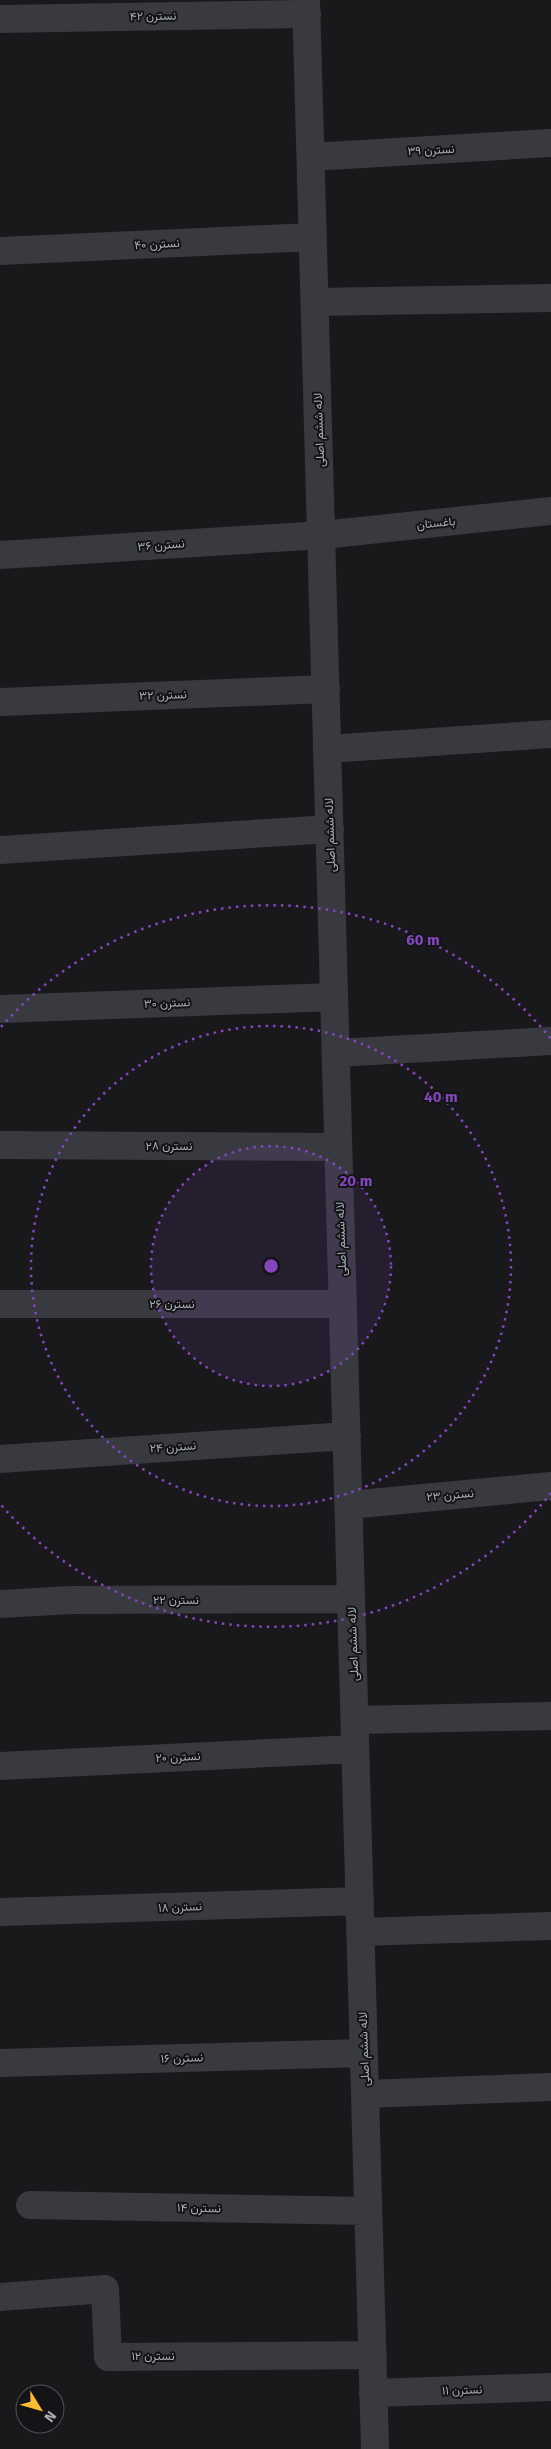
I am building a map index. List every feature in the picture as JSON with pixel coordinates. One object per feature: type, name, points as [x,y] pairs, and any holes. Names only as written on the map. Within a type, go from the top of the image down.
[{"type":"street","name":"نسترن ۴۲","points":[[0,19],[307,7]]},
{"type":"street","name":"لاله ششم اصلی","points":[[307,7],[375,2449]]},
{"type":"street","name":"نسترن ۳۹","points":[[311,157],[551,143]]},
{"type":"street","name":"نسترن ۴۰","points":[[0,250],[313,237]]},
{"type":"street","points":[[315,302],[551,298]]},
{"type":"street","name":"باغستان","points":[[322,536],[551,511]]},
{"type":"street","name":"نسترن ۳۶","points":[[0,555],[322,536]]},
{"type":"street","name":"نسترن ۳۲","points":[[0,702],[326,689]]},
{"type":"street","points":[[328,749],[551,734]]},
{"type":"street","points":[[0,850],[330,829]]},
{"type":"street","name":"نسترن ۳۰","points":[[0,1009],[334,997]]},
{"type":"street","points":[[336,1053],[551,1041]]},
{"type":"street","name":"نسترن ۲۸","points":[[0,1145],[338,1147]]},
{"type":"street","name":"نسترن ۲۶","points":[[0,1304],[343,1304]]},
{"type":"street","name":"نسترن ۲۴","points":[[0,1459],[347,1436]]},
{"type":"street","name":"نسترن ۲۳","points":[[349,1505],[551,1486]]},
{"type":"street","name":"نسترن ۲۲","points":[[0,1604],[72,1600],[351,1599]]},
{"type":"street","points":[[355,1720],[551,1716]]},
{"type":"street","name":"نسترن ۲۰","points":[[0,1766],[355,1749]]},
{"type":"street","name":"نسترن ۱۸","points":[[0,1912],[360,1901]]},
{"type":"street","points":[[360,1932],[551,1926]]},
{"type":"street","name":"نسترن ۱۶","points":[[0,2063],[364,2053]]},
{"type":"street","points":[[365,2094],[551,2087]]},
{"type":"street","name":"نسترن ۱۴","points":[[30,2205],[368,2211]]},
{"type":"street","name":"نسترن ۱۲","points":[[0,2297],[106,2289],[108,2357],[372,2355]]},
{"type":"street","name":"نسترن ۱۱","points":[[374,2393],[551,2387]]}]
